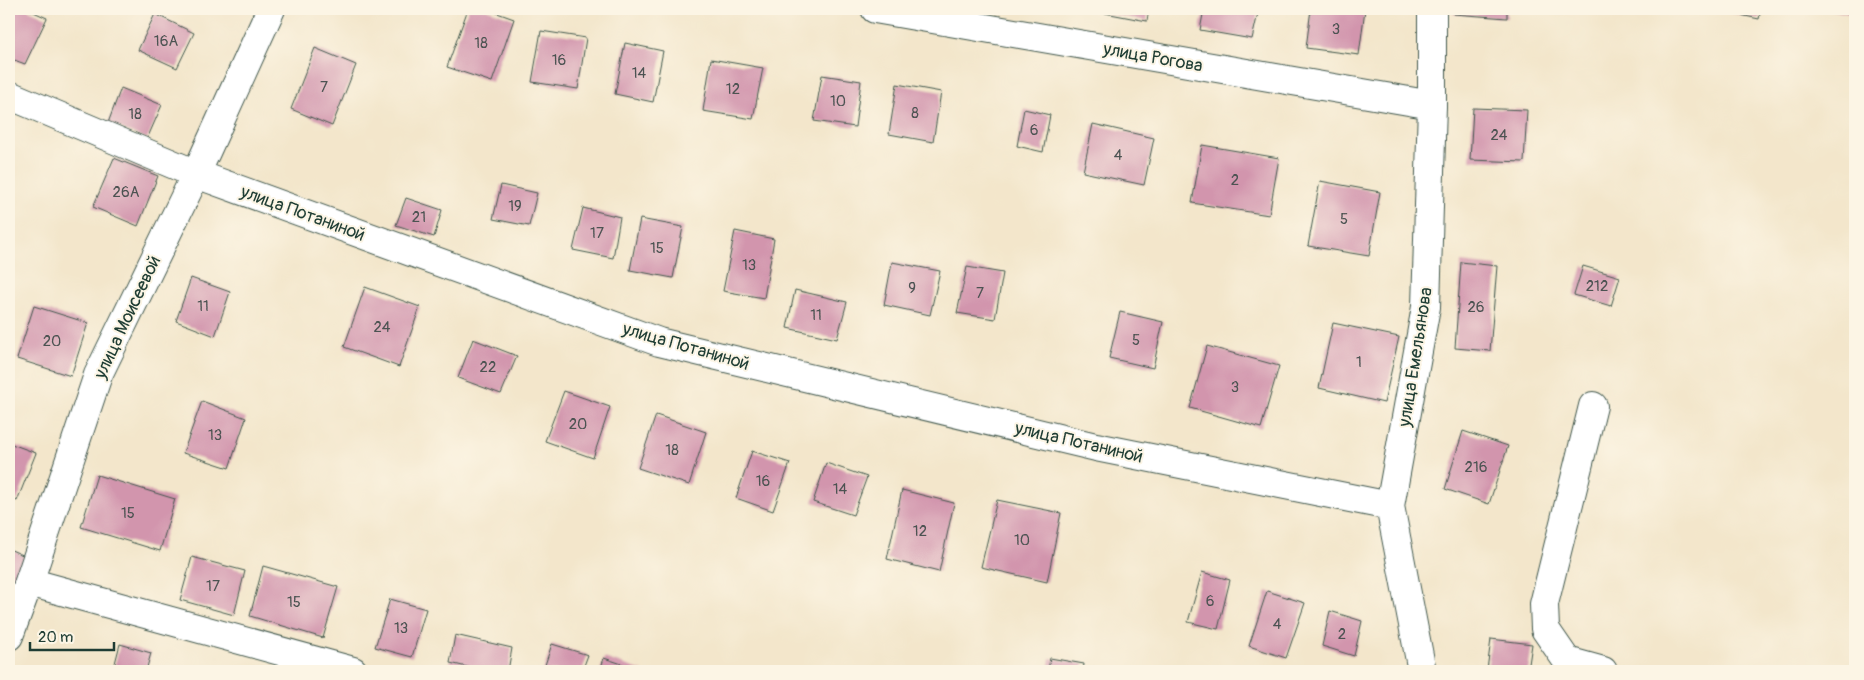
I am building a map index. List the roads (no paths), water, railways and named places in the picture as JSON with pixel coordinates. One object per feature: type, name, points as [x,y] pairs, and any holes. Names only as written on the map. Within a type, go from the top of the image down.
[{"type":"street","name":"улица Моисеевой","points":[[9,636],[30,582],[98,375],[196,174],[271,9]]},
{"type":"street","name":"улица Рогова","points":[[875,9],[1432,105]]},
{"type":"street","name":"улица Емельянова","points":[[1422,671],[1390,506],[1426,307],[1432,105],[1432,9]]},
{"type":"street","name":"улица Потаниной","points":[[9,95],[196,174],[659,342],[1096,448],[1390,506]]},
{"type":"street","points":[[1593,406],[1544,604],[1545,629],[1567,661],[1603,671]]},
{"type":"street","points":[[30,582],[353,671]]}]
